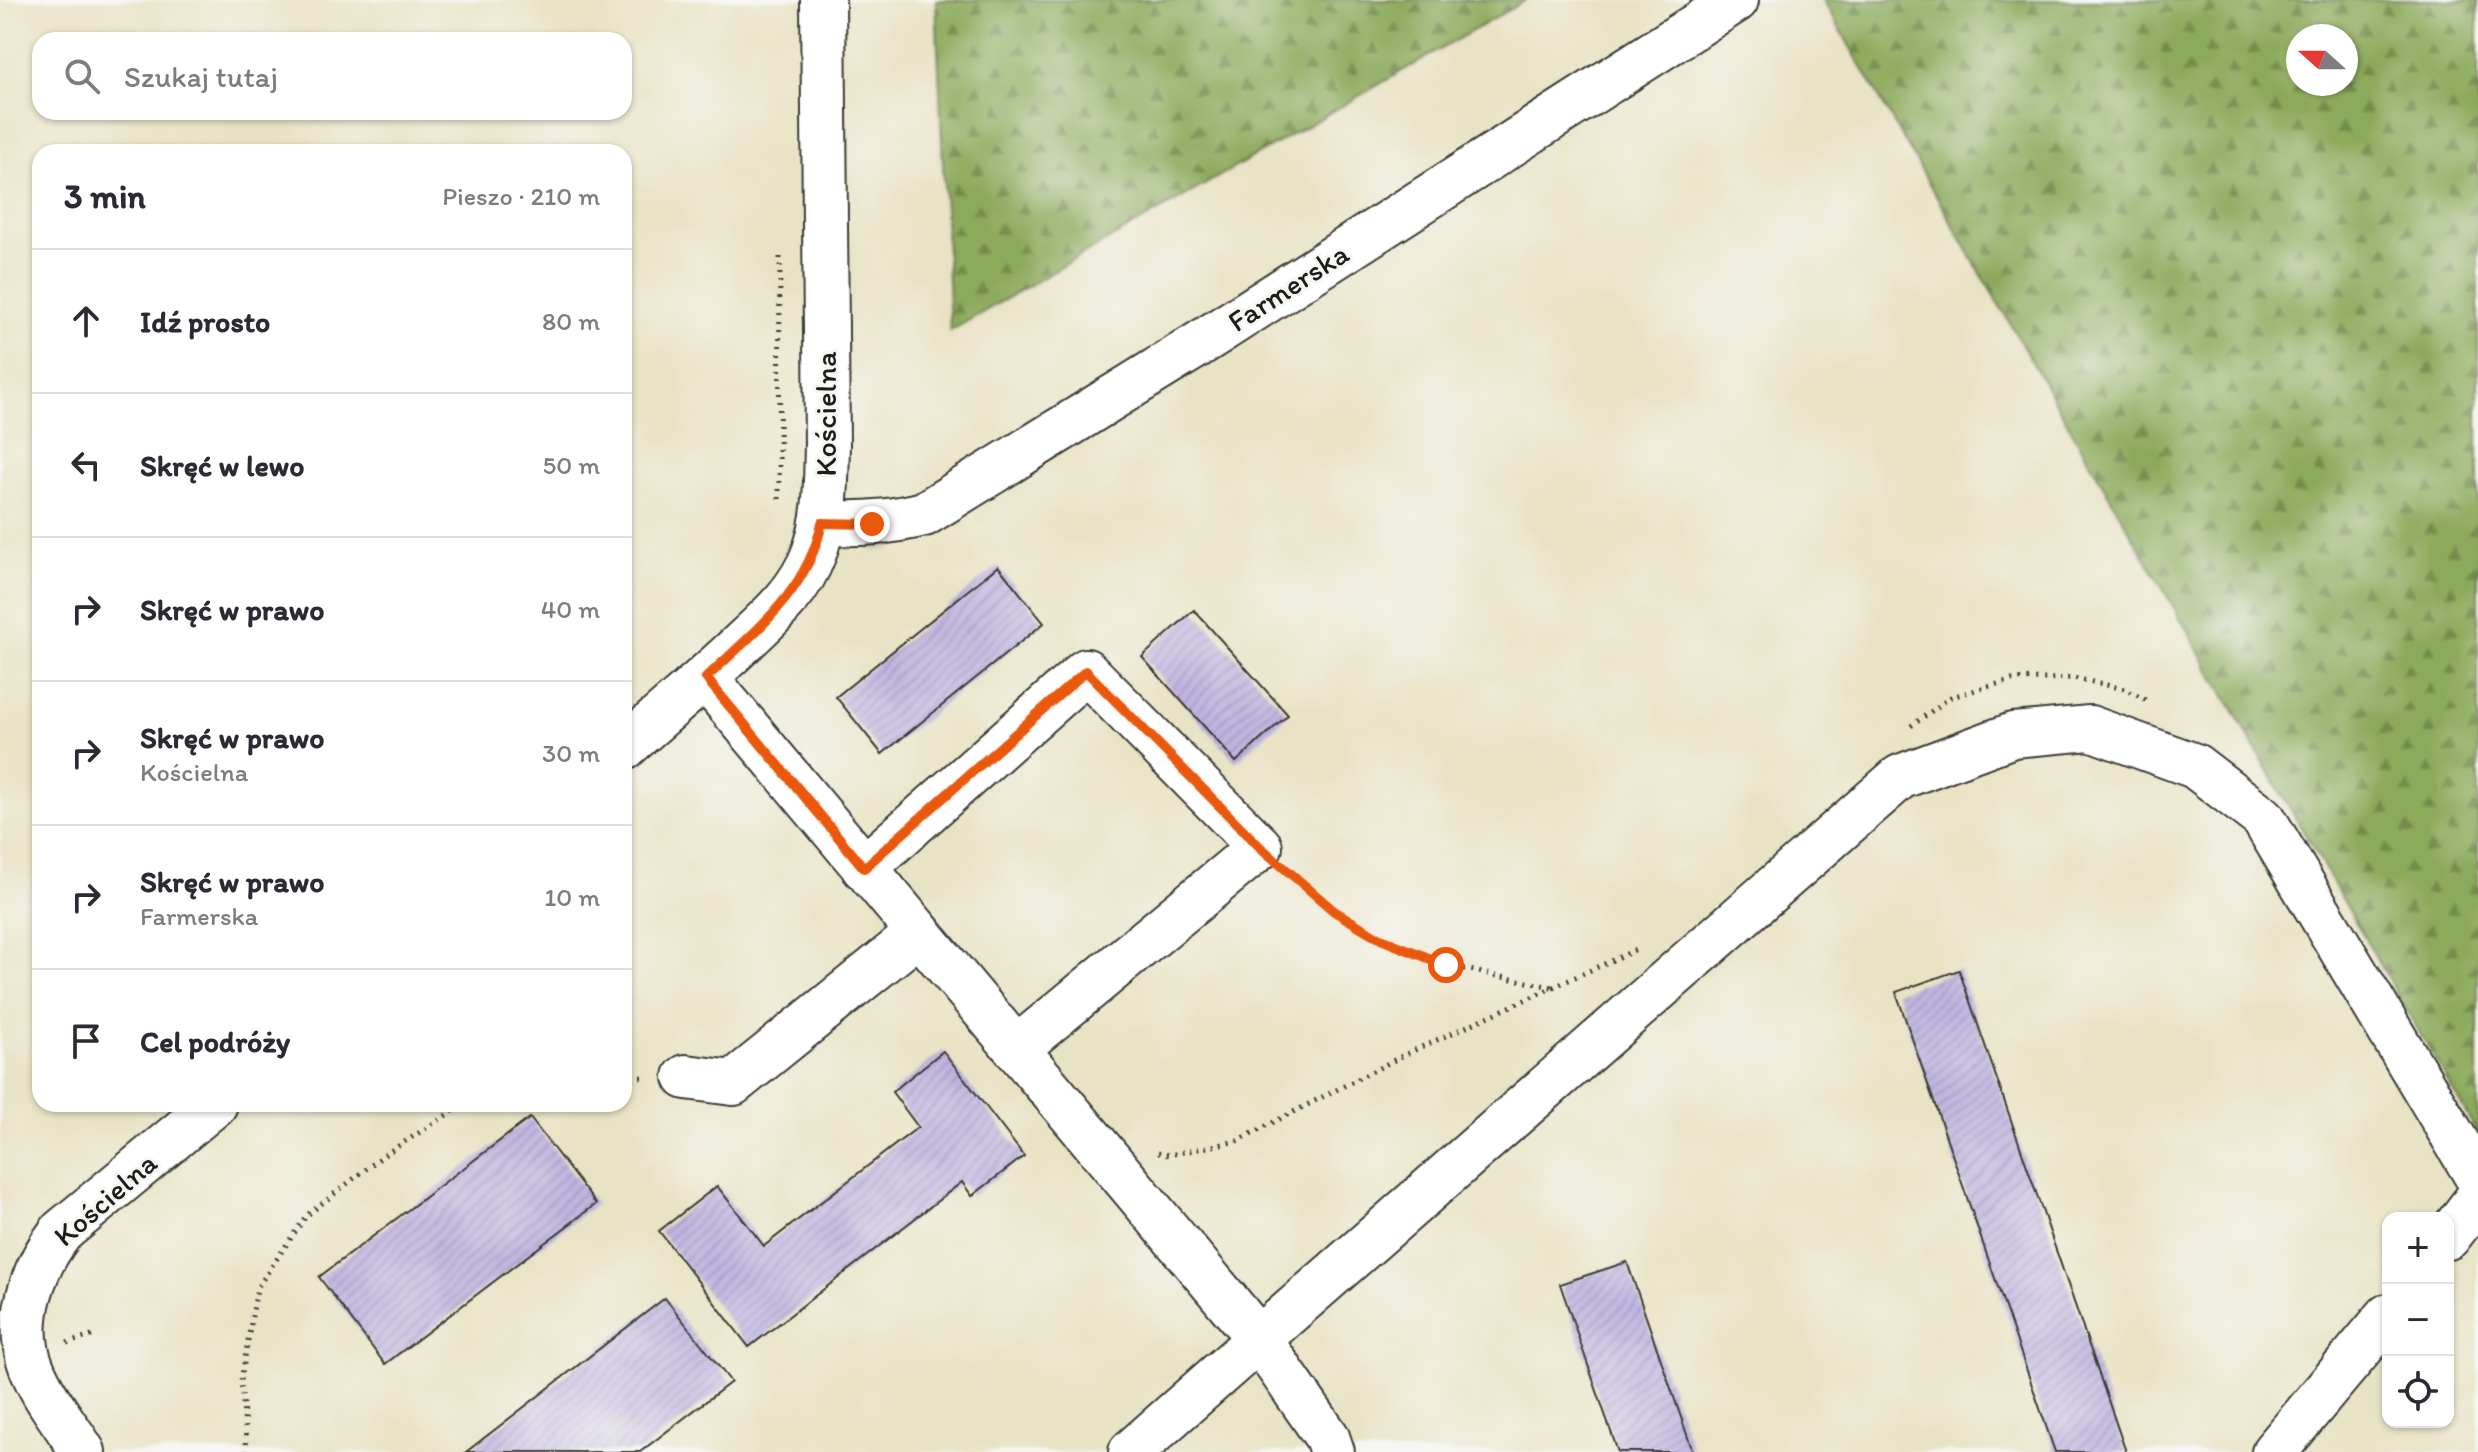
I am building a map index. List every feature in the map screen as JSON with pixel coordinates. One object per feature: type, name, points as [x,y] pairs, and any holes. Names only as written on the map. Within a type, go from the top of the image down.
[{"type":"street","name":"Kościelna","points":[[632,741],[706,678],[792,593],[813,555],[822,523],[827,444],[823,0]]},
{"type":"street","name":"Farmerska","points":[[822,523],[898,521],[924,514],[1196,346],[1736,0]]},
{"type":"street","points":[[864,868],[1086,671],[1260,847],[1016,1049]]},
{"type":"street","points":[[706,678],[1259,1339],[1327,1437],[1332,1452]]},
{"type":"street","points":[[1131,1452],[1900,777],[2013,735],[2090,728],[2195,766],[2263,818],[2478,1178]]},
{"type":"street","points":[[686,1077],[733,1083],[919,933]]},
{"type":"street","name":"Kościelna","points":[[28,1360],[26,1317],[29,1294],[46,1251],[62,1231],[205,1112]]},
{"type":"street","points":[[2454,1229],[2478,1198]]},
{"type":"street","points":[[2274,1452],[2382,1323]]},
{"type":"street","points":[[28,1360],[52,1405],[83,1452]]},
{"type":"path","points":[[779,514],[780,247]]},
{"type":"path","points":[[1260,847],[1334,911],[1381,939],[1446,965],[1554,987]]},
{"type":"path","points":[[247,1452],[241,1381],[257,1288],[306,1216],[384,1155],[451,1112]]},
{"type":"path","points":[[28,1360],[95,1335]]},
{"type":"green space","points":[[936,0],[1526,0],[950,331]]},
{"type":"green space","points":[[1823,0],[2478,0],[2478,1134]]},
{"type":"building","points":[[998,566],[1044,623],[882,754],[836,697]]},
{"type":"building","points":[[1194,610],[1288,715],[1236,762],[1142,657]]},
{"type":"building","points":[[1959,970],[2126,1452],[2055,1452],[1896,992]]},
{"type":"building","points":[[943,1051],[1024,1156],[972,1196],[962,1182],[749,1347],[659,1231],[717,1186],[764,1246],[918,1127],[892,1092]]},
{"type":"building","points":[[530,1118],[596,1204],[385,1364],[319,1277]]},
{"type":"building","points":[[1627,1262],[1693,1452],[1618,1452],[1560,1284]]},
{"type":"building","points":[[665,1298],[731,1382],[640,1452],[466,1452]]},
{"type":"route","points":[[872,524],[822,523],[807,569],[792,593],[706,678],[864,868],[1086,671],[1260,847],[1334,911],[1381,939],[1446,965]]}]
